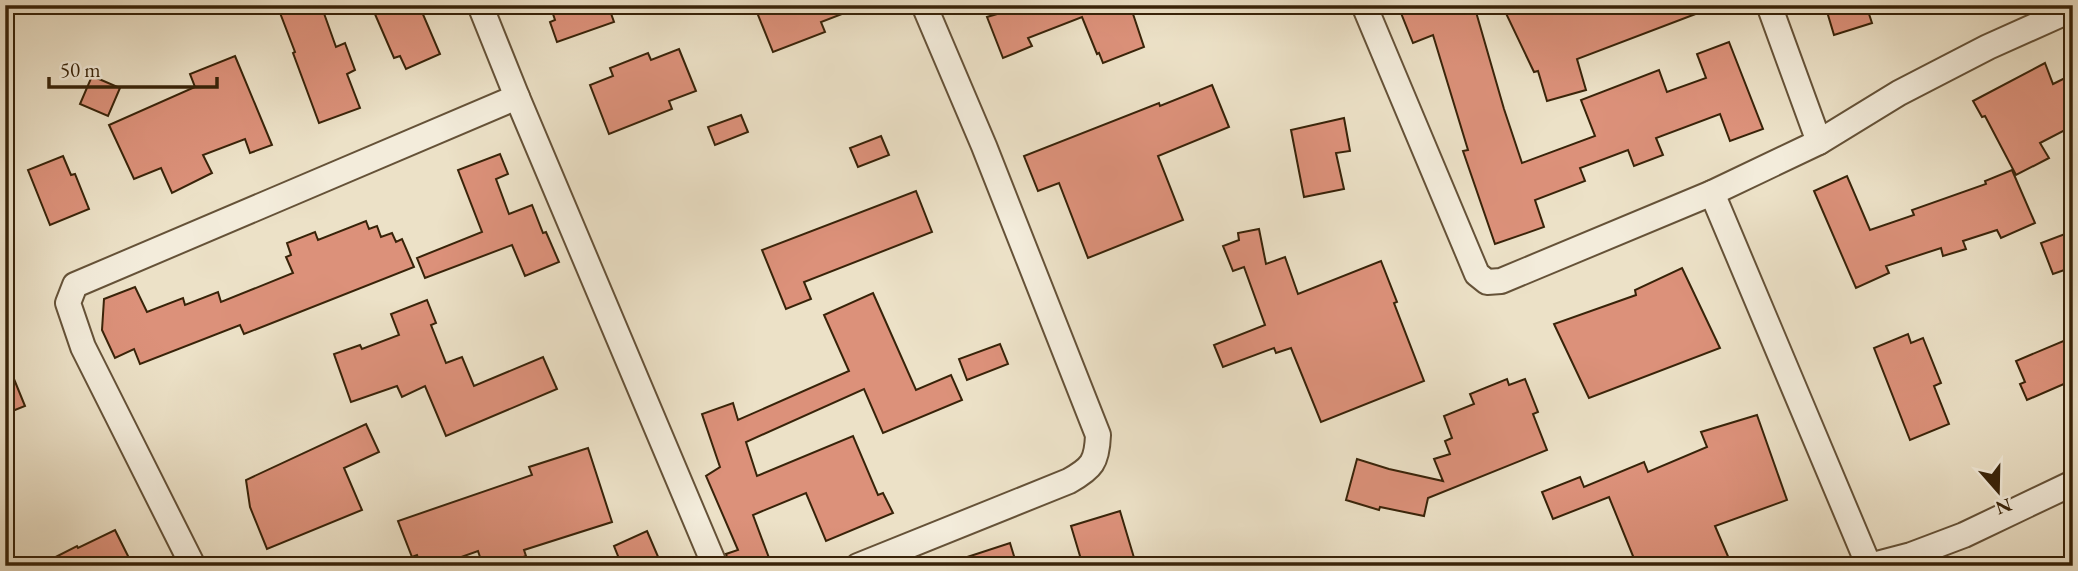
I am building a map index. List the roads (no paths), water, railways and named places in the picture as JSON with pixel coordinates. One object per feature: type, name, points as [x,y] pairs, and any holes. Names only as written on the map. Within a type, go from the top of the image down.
[{"type":"street","points":[[480,5],[715,566]]},
{"type":"street","points":[[858,566],[1069,481],[1087,471],[1097,456],[1098,435],[984,146],[924,5]]},
{"type":"street","points":[[1364,5],[1477,274],[1487,282],[1501,281],[1712,193],[1819,142],[1899,93],[1988,47],[2073,9]]},
{"type":"street","points":[[1769,5],[1819,142]]},
{"type":"street","points":[[193,566],[83,347],[68,303],[75,285],[517,97]]},
{"type":"street","points":[[1712,193],[1869,566],[1911,555],[1964,535],[2073,482]]}]
